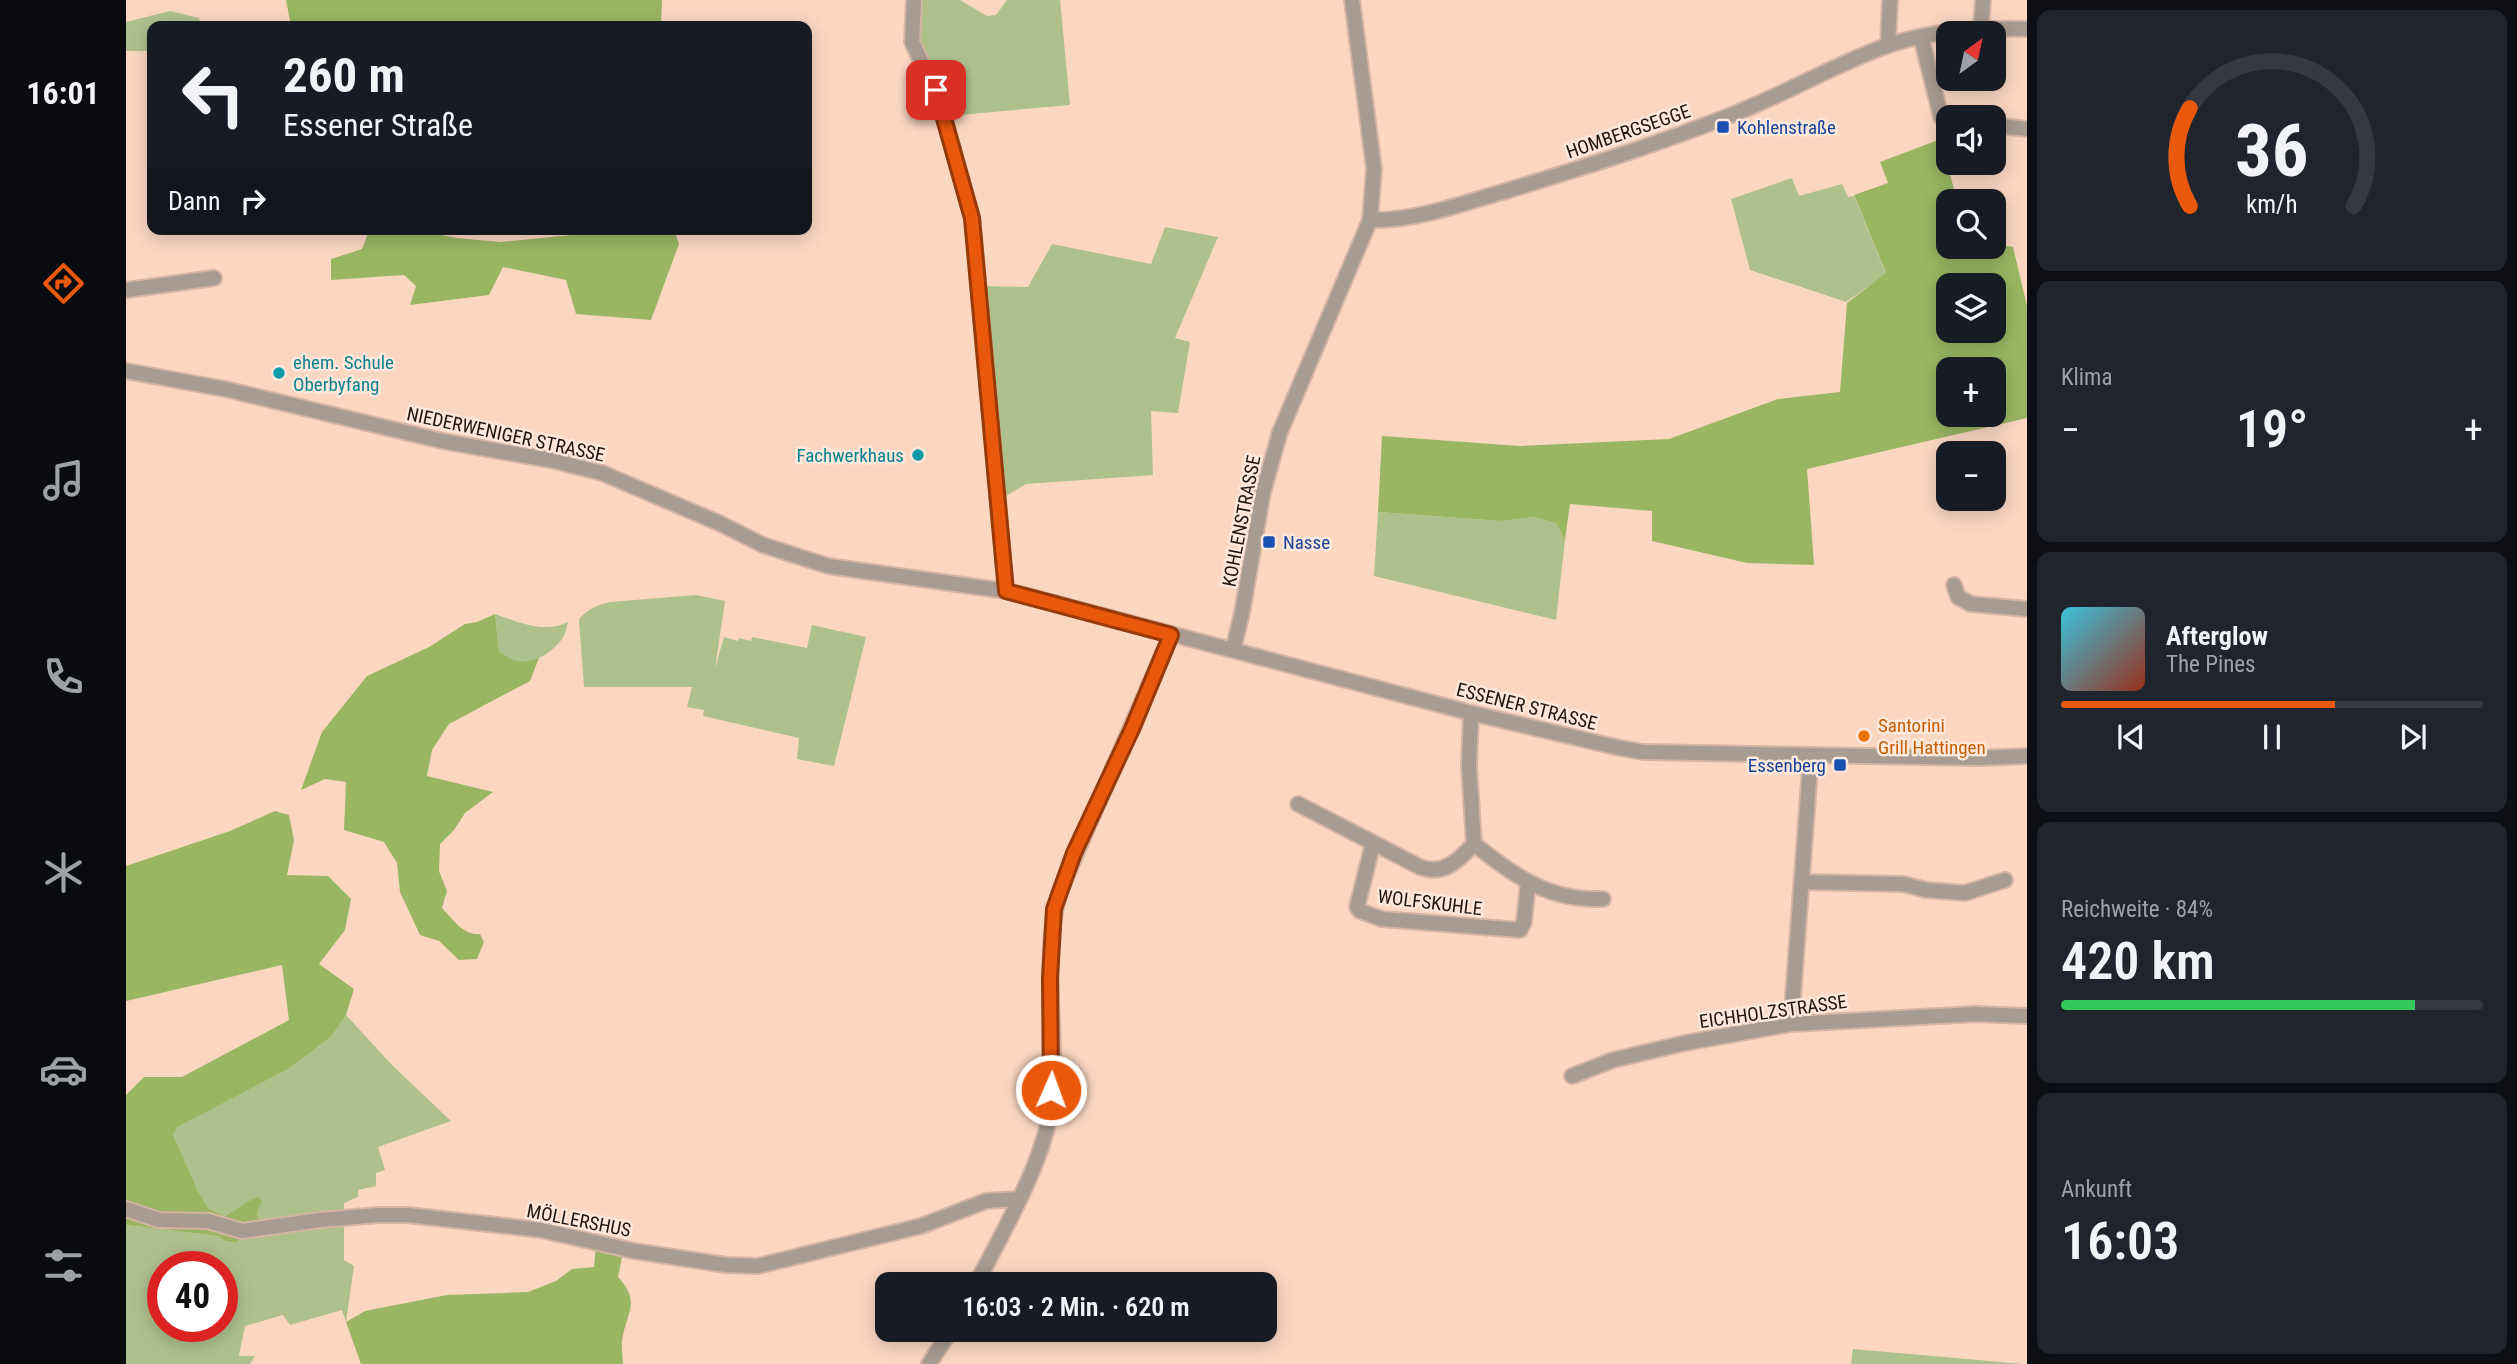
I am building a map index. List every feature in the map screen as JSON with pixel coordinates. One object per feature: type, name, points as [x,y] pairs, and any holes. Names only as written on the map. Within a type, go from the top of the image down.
[{"type":"street","points":[[914,0],[912,42],[939,99],[972,218],[1006,591]]},
{"type":"street","name":"KOHLENSTRASSE","points":[[1233,650],[1263,492],[1280,432],[1370,220],[1374,187],[1373,158],[1352,0]]},
{"type":"street","points":[[1888,45],[1890,0]]},
{"type":"street","points":[[1982,21],[1983,0]]},
{"type":"street","name":"HOMBERGSEGGE","points":[[2006,29],[2027,29]]},
{"type":"street","name":"HOMBERGSEGGE","points":[[1370,220],[1405,217],[1453,207],[1580,168],[1735,114],[1888,45],[1936,35]]},
{"type":"street","points":[[1922,37],[1938,105]]},
{"type":"street","points":[[2006,127],[2027,129]]},
{"type":"street","points":[[126,290],[214,278]]},
{"type":"street","name":"NIEDERWENIGER STRASSE","points":[[126,371],[225,389],[442,442],[555,461],[603,473],[719,523],[762,545],[801,559],[844,569],[1006,591],[1031,597]]},
{"type":"street","points":[[1954,584],[1958,597],[1971,604],[2027,609]]},
{"type":"street","name":"ESSENER STRASSE","points":[[1031,597],[1471,713],[1643,752],[2027,757]]},
{"type":"street","points":[[982,1272],[1018,1199],[1044,1137],[1050,1111],[1053,1069],[1050,978],[1056,901],[1074,853],[1132,729],[1171,635]]},
{"type":"street","points":[[1471,713],[1469,766],[1474,844],[1528,883],[1568,898],[1603,899]]},
{"type":"street","points":[[1791,1024],[1811,755]]},
{"type":"street","name":"WOLFSKUHLE","points":[[1298,804],[1420,867],[1431,870],[1448,867],[1474,844]]},
{"type":"street","name":"WOLFSKUHLE","points":[[1373,843],[1357,907],[1360,911],[1382,919],[1520,930],[1524,922],[1528,883]]},
{"type":"street","points":[[1802,882],[1903,884],[1926,890],[1965,893],[2005,880]]},
{"type":"street","name":"EICHHOLZSTRASSE","points":[[1572,1076],[1613,1060],[1685,1043],[1791,1024],[1976,1014],[2027,1016]]},
{"type":"street","name":"MÖLLERSHUS","points":[[126,1209],[159,1220],[208,1221],[242,1231],[320,1220],[408,1215],[541,1230],[634,1251],[726,1265],[758,1266],[920,1226],[986,1201],[1018,1199]]},
{"type":"street","points":[[929,1364],[943,1342]]},
{"type":"green space","points":[[286,0],[662,0],[661,21],[290,21]]},
{"type":"green space","points":[[917,0],[960,0],[987,16],[996,15],[1007,0],[1060,0],[1070,105],[948,116],[915,37]]},
{"type":"green space","points":[[170,11],[199,18],[199,21],[147,21],[147,51],[126,51],[126,22]]},
{"type":"green space","points":[[1936,141],[1936,175],[1950,175],[1954,189],[1936,189],[1936,259],[2006,259],[2006,246],[2013,247],[2027,306],[2027,418],[2006,423],[2006,357],[1936,357],[1936,427],[1988,427],[1807,469],[1814,565],[1747,563],[1652,541],[1652,511],[1570,504],[1565,540],[1556,523],[1533,517],[1501,521],[1378,512],[1382,436],[1520,446],[1669,439],[1778,399],[1840,392],[1847,303],[1886,273],[1854,195],[1888,183],[1880,162]]},
{"type":"green space","points":[[1792,178],[1799,196],[1842,184],[1848,197],[1854,196],[1886,274],[1846,302],[1750,270],[1731,199]]},
{"type":"green space","points":[[1165,227],[1218,237],[1175,338],[1190,342],[1178,413],[1151,411],[1153,475],[1026,484],[1001,499],[983,286],[1028,287],[1052,244],[1151,264]]},
{"type":"green space","points":[[367,235],[441,235],[501,242],[572,235],[676,235],[679,244],[651,320],[576,314],[566,280],[503,267],[489,295],[410,305],[416,286],[404,275],[331,280],[331,259],[362,249]]},
{"type":"green space","points":[[1378,512],[1501,521],[1533,517],[1556,523],[1565,540],[1556,620],[1374,576]]},
{"type":"green space","points":[[696,595],[725,601],[715,668],[724,637],[751,641],[752,637],[807,648],[812,625],[866,637],[834,766],[797,759],[799,738],[703,716],[704,710],[687,707],[692,687],[584,687],[579,619],[586,613],[610,602]]},
{"type":"green space","points":[[495,614],[541,627],[568,622],[563,637],[553,649],[533,661],[519,663],[499,651]]},
{"type":"green space","points":[[495,614],[499,651],[518,661],[539,658],[530,681],[449,724],[432,750],[427,776],[493,792],[465,813],[454,830],[440,844],[439,871],[447,891],[442,908],[463,929],[480,934],[484,942],[477,959],[459,960],[439,941],[420,935],[400,892],[397,863],[384,842],[344,830],[346,782],[325,779],[301,790],[322,732],[367,676],[429,647],[465,624]]},
{"type":"green space","points":[[275,811],[289,815],[294,840],[287,875],[328,876],[351,899],[345,930],[319,964],[354,989],[346,1015],[331,1037],[287,1070],[177,1127],[173,1134],[208,1208],[224,1216],[259,1197],[262,1202],[257,1218],[269,1222],[235,1243],[217,1236],[126,1225],[126,1095],[144,1077],[182,1077],[289,1020],[282,965],[126,1001],[126,866],[230,831]]},
{"type":"green space","points":[[346,1015],[393,1066],[451,1121],[378,1147],[385,1170],[376,1173],[376,1186],[358,1190],[358,1197],[344,1203],[344,1260],[354,1266],[346,1322],[342,1310],[290,1325],[283,1315],[245,1326],[239,1356],[255,1356],[250,1364],[126,1364],[126,1225],[217,1236],[235,1243],[269,1222],[257,1218],[258,1209],[245,1204],[239,1210],[224,1216],[208,1208],[173,1134],[176,1127],[287,1070],[331,1037]]},
{"type":"green space","points":[[596,1247],[623,1252],[618,1277],[631,1301],[622,1341],[623,1364],[361,1364],[346,1322],[365,1311],[447,1295],[528,1292],[556,1281],[572,1269],[594,1267]]},
{"type":"green space","points":[[1853,1349],[2024,1364],[1851,1364]]},
{"type":"place","name":"Kohlenstraße","points":[[1723,127]]},
{"type":"place","name":"ehem. Schule Oberbyfang","points":[[279,373]]},
{"type":"place","name":"Fachwerkhaus","points":[[918,455]]},
{"type":"place","name":"Nasse","points":[[1269,542]]},
{"type":"place","name":"Santorini Grill Hattingen","points":[[1864,736]]},
{"type":"place","name":"Essenberg","points":[[1840,765]]},
{"type":"route","points":[[936,90],[972,218],[1006,591],[1171,635],[1132,729],[1074,853],[1054,909],[1050,978],[1053,1069],[1051,1090]]}]
